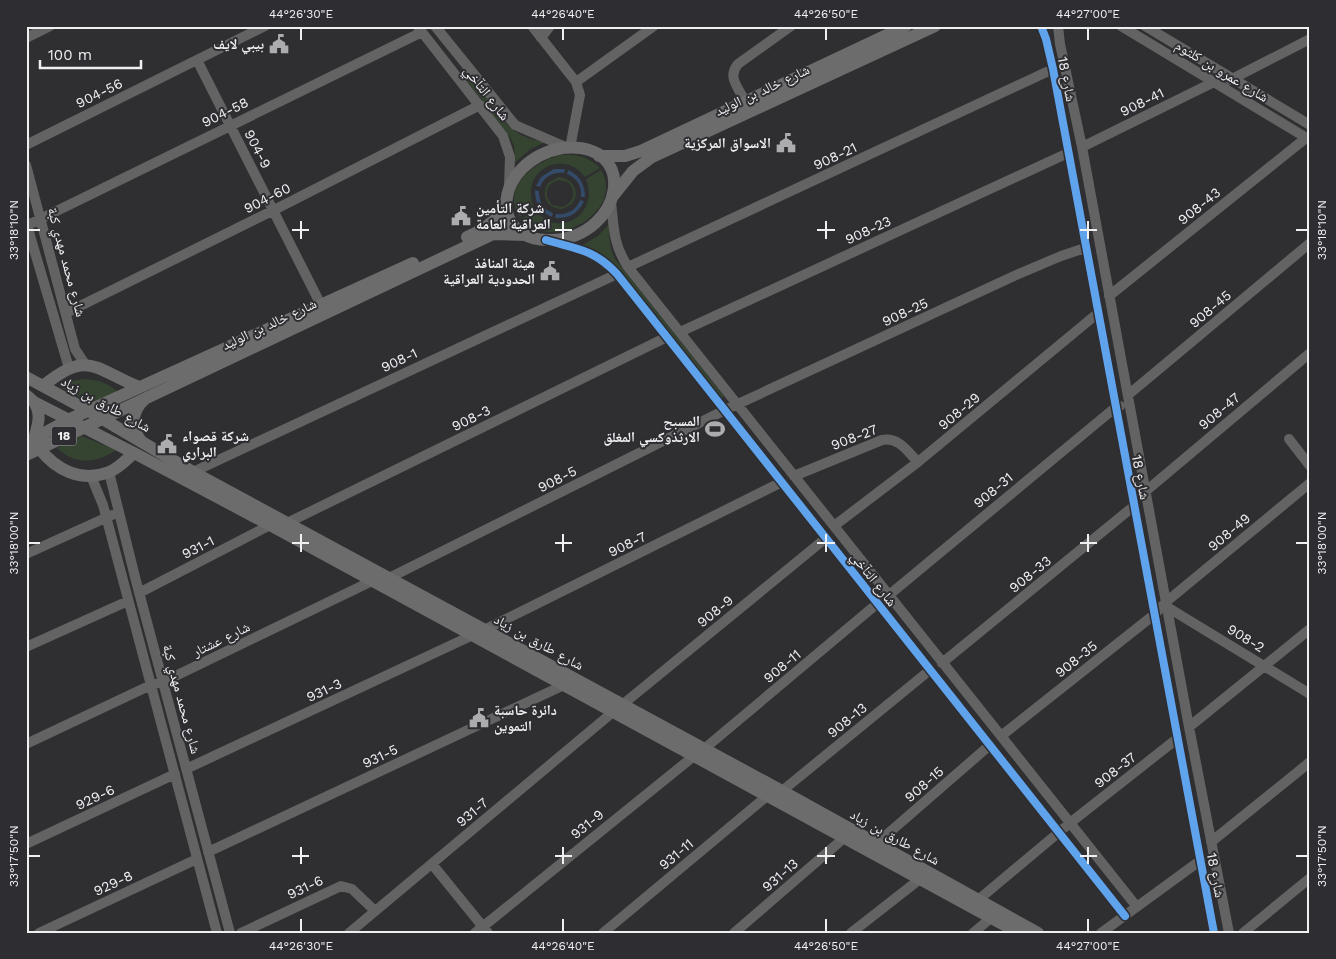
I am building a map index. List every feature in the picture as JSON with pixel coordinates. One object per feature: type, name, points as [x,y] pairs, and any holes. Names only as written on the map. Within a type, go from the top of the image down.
[{"type":"main road","name":"شارع خالد بن الوليد","points":[[599,156],[625,156],[641,150],[906,26]]},
{"type":"main road","name":"شارع خالد بن الوليد","points":[[612,199],[633,171],[652,157],[935,26]]},
{"type":"main road","points":[[569,148],[588,150],[599,156],[612,171],[615,183],[612,199],[600,218],[584,230],[566,238],[546,240],[527,235],[512,222],[507,211],[506,201],[509,186],[516,174],[530,161],[548,152],[569,148]]},
{"type":"main road","name":"شارع خالد بن الوليد","points":[[142,393],[321,305],[478,232],[499,214],[506,201]]},
{"type":"main road","name":"شارع خالد بن الوليد","points":[[26,454],[33,443],[493,234],[527,235]]},
{"type":"main road","points":[[43,386],[69,368],[85,364],[99,368],[122,380],[142,393],[134,419],[136,434],[141,441]]},
{"type":"main road","name":"شارع طارق بن زياد","points":[[26,377],[43,386],[134,453],[372,581],[478,632],[699,752],[782,791],[1038,933]]},
{"type":"main road","points":[[29,397],[38,410],[39,419],[33,443],[48,460],[60,469],[75,475],[92,476],[109,472],[134,453]]},
{"type":"main road","name":"شارع طارق بن زياد","points":[[29,397],[86,419],[125,437],[141,441],[193,472],[390,578],[564,685],[617,708]]},
{"type":"main road","name":"شارع طارق بن زياد","points":[[699,752],[767,796],[1019,933]]},
{"type":"street","points":[[26,38],[50,26]]},
{"type":"street","name":"904-56","points":[[26,145],[265,26]]},
{"type":"street","name":"شارع التآخي","points":[[436,26],[515,125],[569,148]]},
{"type":"street","points":[[532,26],[576,82],[580,95],[569,148]]},
{"type":"street","points":[[541,38],[550,26]]},
{"type":"street","points":[[576,82],[654,26]]},
{"type":"street","points":[[745,101],[733,77],[733,70],[738,64],[791,26]]},
{"type":"street","name":"شارع 18","points":[[1041,26],[1053,69],[1214,928]]},
{"type":"street","name":"شارع 18","points":[[1058,26],[1229,933]]},
{"type":"street","name":"شارع عمرو بن كلثوم","points":[[1121,26],[1308,139]]},
{"type":"street","name":"شارع عمرو بن كلثوم","points":[[1145,26],[1310,125]]},
{"type":"street","name":"شارع التآخي","points":[[420,29],[503,136],[508,146],[511,170],[509,186]]},
{"type":"street","name":"904-58","points":[[27,225],[420,29]]},
{"type":"street","name":"908-41","points":[[1082,146],[1232,78],[1310,39]]},
{"type":"street","points":[[446,63],[458,55]]},
{"type":"street","name":"904-9","points":[[197,60],[321,305]]},
{"type":"street","name":"908-21","points":[[628,267],[1053,69]]},
{"type":"street","name":"904-60","points":[[66,313],[480,105]]},
{"type":"street","name":"908-43","points":[[1109,296],[1308,139]]},
{"type":"street","name":"908-23","points":[[680,332],[1068,153]]},
{"type":"street","name":"شارع محمد مهدي كبة","points":[[26,165],[42,219],[75,349],[85,364]]},
{"type":"street","name":"شارع التآخي","points":[[612,199],[616,243],[628,267],[1137,907]]},
{"type":"street","name":"شارع محمد مهدي كبة","points":[[27,225],[69,368]]},
{"type":"street","name":"شارع التآخي","points":[[546,240],[581,249],[594,255],[606,262],[617,274],[1125,916]]},
{"type":"street","name":"908-25","points":[[737,404],[1014,276],[1099,241]]},
{"type":"street","name":"908-45","points":[[1129,400],[1310,243]]},
{"type":"street","name":"908-1","points":[[193,472],[617,274]]},
{"type":"street","name":"908-29","points":[[834,526],[918,462],[1098,313]]},
{"type":"street","name":"908-3","points":[[287,523],[667,337]]},
{"type":"street","name":"908-47","points":[[1146,491],[1310,353]]},
{"type":"street","points":[[1116,407],[1129,400]]},
{"type":"street","name":"908-5","points":[[390,578],[737,404]]},
{"type":"street","name":"908-31","points":[[889,595],[1116,407]]},
{"type":"street","name":"908-27","points":[[794,476],[890,438],[898,442],[918,462]]},
{"type":"street","points":[[1288,439],[1310,466]]},
{"type":"street","name":"شارع محمد مهدي كبة","points":[[109,472],[136,581],[230,933]]},
{"type":"street","name":"شارع محمد مهدي كبة","points":[[92,476],[100,493],[107,517],[217,933]]},
{"type":"street","name":"908-7","points":[[478,632],[782,482]]},
{"type":"street","name":"908-49","points":[[1166,605],[1310,484]]},
{"type":"street","name":"908-33","points":[[942,663],[1134,506]]},
{"type":"street","points":[[26,554],[119,512]]},
{"type":"street","name":"931-1","points":[[139,592],[270,525]]},
{"type":"street","name":"908-9","points":[[617,708],[826,538]]},
{"type":"street","points":[[124,585],[136,581]]},
{"type":"street","name":"شارع عشتار","points":[[26,744],[152,685],[163,682],[372,581]]},
{"type":"street","points":[[26,647],[128,601]]},
{"type":"street","name":"908-11","points":[[699,752],[878,603]]},
{"type":"street","name":"908-35","points":[[1001,736],[1166,605]]},
{"type":"street","name":"908-2","points":[[1166,605],[1310,694]]},
{"type":"street","points":[[904,637],[914,628]]},
{"type":"street","points":[[1189,727],[1310,630]]},
{"type":"street","name":"931-3","points":[[186,769],[478,632]]},
{"type":"street","name":"908-13","points":[[782,791],[930,670]]},
{"type":"street","name":"931-5","points":[[208,852],[564,685]]},
{"type":"street","name":"931-7","points":[[349,933],[617,708]]},
{"type":"street","name":"908-37","points":[[978,900],[1058,832],[1178,738]]},
{"type":"street","name":"908-15","points":[[876,844],[990,745]]},
{"type":"street","name":"931-9","points":[[482,931],[699,752]]},
{"type":"street","points":[[1212,842],[1310,762]]},
{"type":"street","name":"929-6","points":[[26,844],[175,774]]},
{"type":"street","name":"931-11","points":[[603,933],[767,796]]},
{"type":"street","points":[[183,804],[194,801]]},
{"type":"street","name":"931-13","points":[[734,933],[844,838]]},
{"type":"street","name":"929-8","points":[[40,933],[197,859]]},
{"type":"street","points":[[1101,933],[1201,860]]},
{"type":"street","points":[[432,864],[482,931]]},
{"type":"street","points":[[1243,933],[1310,878]]},
{"type":"street","points":[[851,933],[920,879]]},
{"type":"street","name":"931-6","points":[[242,933],[341,886],[352,889],[375,911]]},
{"type":"street","points":[[974,933],[992,918]]},
{"type":"street","points":[[1214,928],[1227,921]]},
{"type":"green space","points":[[465,72],[507,125],[530,138],[545,142],[529,150],[515,163],[514,146],[510,137],[463,76]]},
{"type":"green space","points":[[561,155],[582,157],[600,168],[585,177],[576,168],[566,164],[555,164],[546,167],[538,174],[533,183],[531,195],[534,208],[519,217],[514,196],[524,177],[541,163]]},
{"type":"green space","points":[[601,170],[606,186],[603,200],[595,213],[582,223],[566,230],[550,232],[534,229],[521,219],[535,210],[545,219],[555,223],[565,223],[575,219],[587,203],[589,192],[586,179]]},
{"type":"green space","points":[[558,177],[568,180],[574,186],[576,195],[572,204],[562,209],[552,207],[545,196],[548,183]],"holes":[[[559,180],[568,182],[573,190],[572,200],[562,207],[552,205],[547,197],[549,186]]]},
{"type":"green space","points":[[609,224],[610,246],[615,259],[724,396],[722,398],[611,262],[599,252],[582,245],[598,236]]},
{"type":"green space","points":[[84,379],[104,383],[120,394],[95,405],[61,388],[72,381]]},
{"type":"green space","points":[[82,436],[116,450],[101,458],[85,461],[64,454],[57,448]]},
{"type":"water","points":[[554,169],[565,169],[564,173],[552,174],[544,180],[540,187],[536,186],[541,177]]},
{"type":"water","points":[[568,170],[581,181],[585,197],[581,197],[580,186],[574,178],[567,174]]},
{"type":"water","points":[[535,190],[539,191],[544,207],[553,213],[552,217],[539,206]]},
{"type":"water","points":[[580,200],[584,201],[576,212],[569,216],[555,218],[556,214],[564,214],[571,211]]},
{"type":"cycle path","points":[[1041,26],[1053,69],[1214,933]]},
{"type":"cycle path","points":[[546,240],[584,251],[600,259],[617,274],[1125,916]]},
{"type":"place","name":"بيبي لايف","points":[[279,44]]},
{"type":"place","name":"الاسواق المركزية","points":[[786,143]]},
{"type":"place","name":"شركة التأمين العراقية العامة","points":[[461,216]]},
{"type":"place","name":"هيئة المنافذ الحدودية العراقية","points":[[550,271]]},
{"type":"place","name":"المسبح الارثذوكسي المغلق","points":[[715,429]]},
{"type":"place","name":"شركة قصواء البراري","points":[[167,444]]},
{"type":"place","name":"دائرة حاسبة التموين","points":[[479,718]]}]
